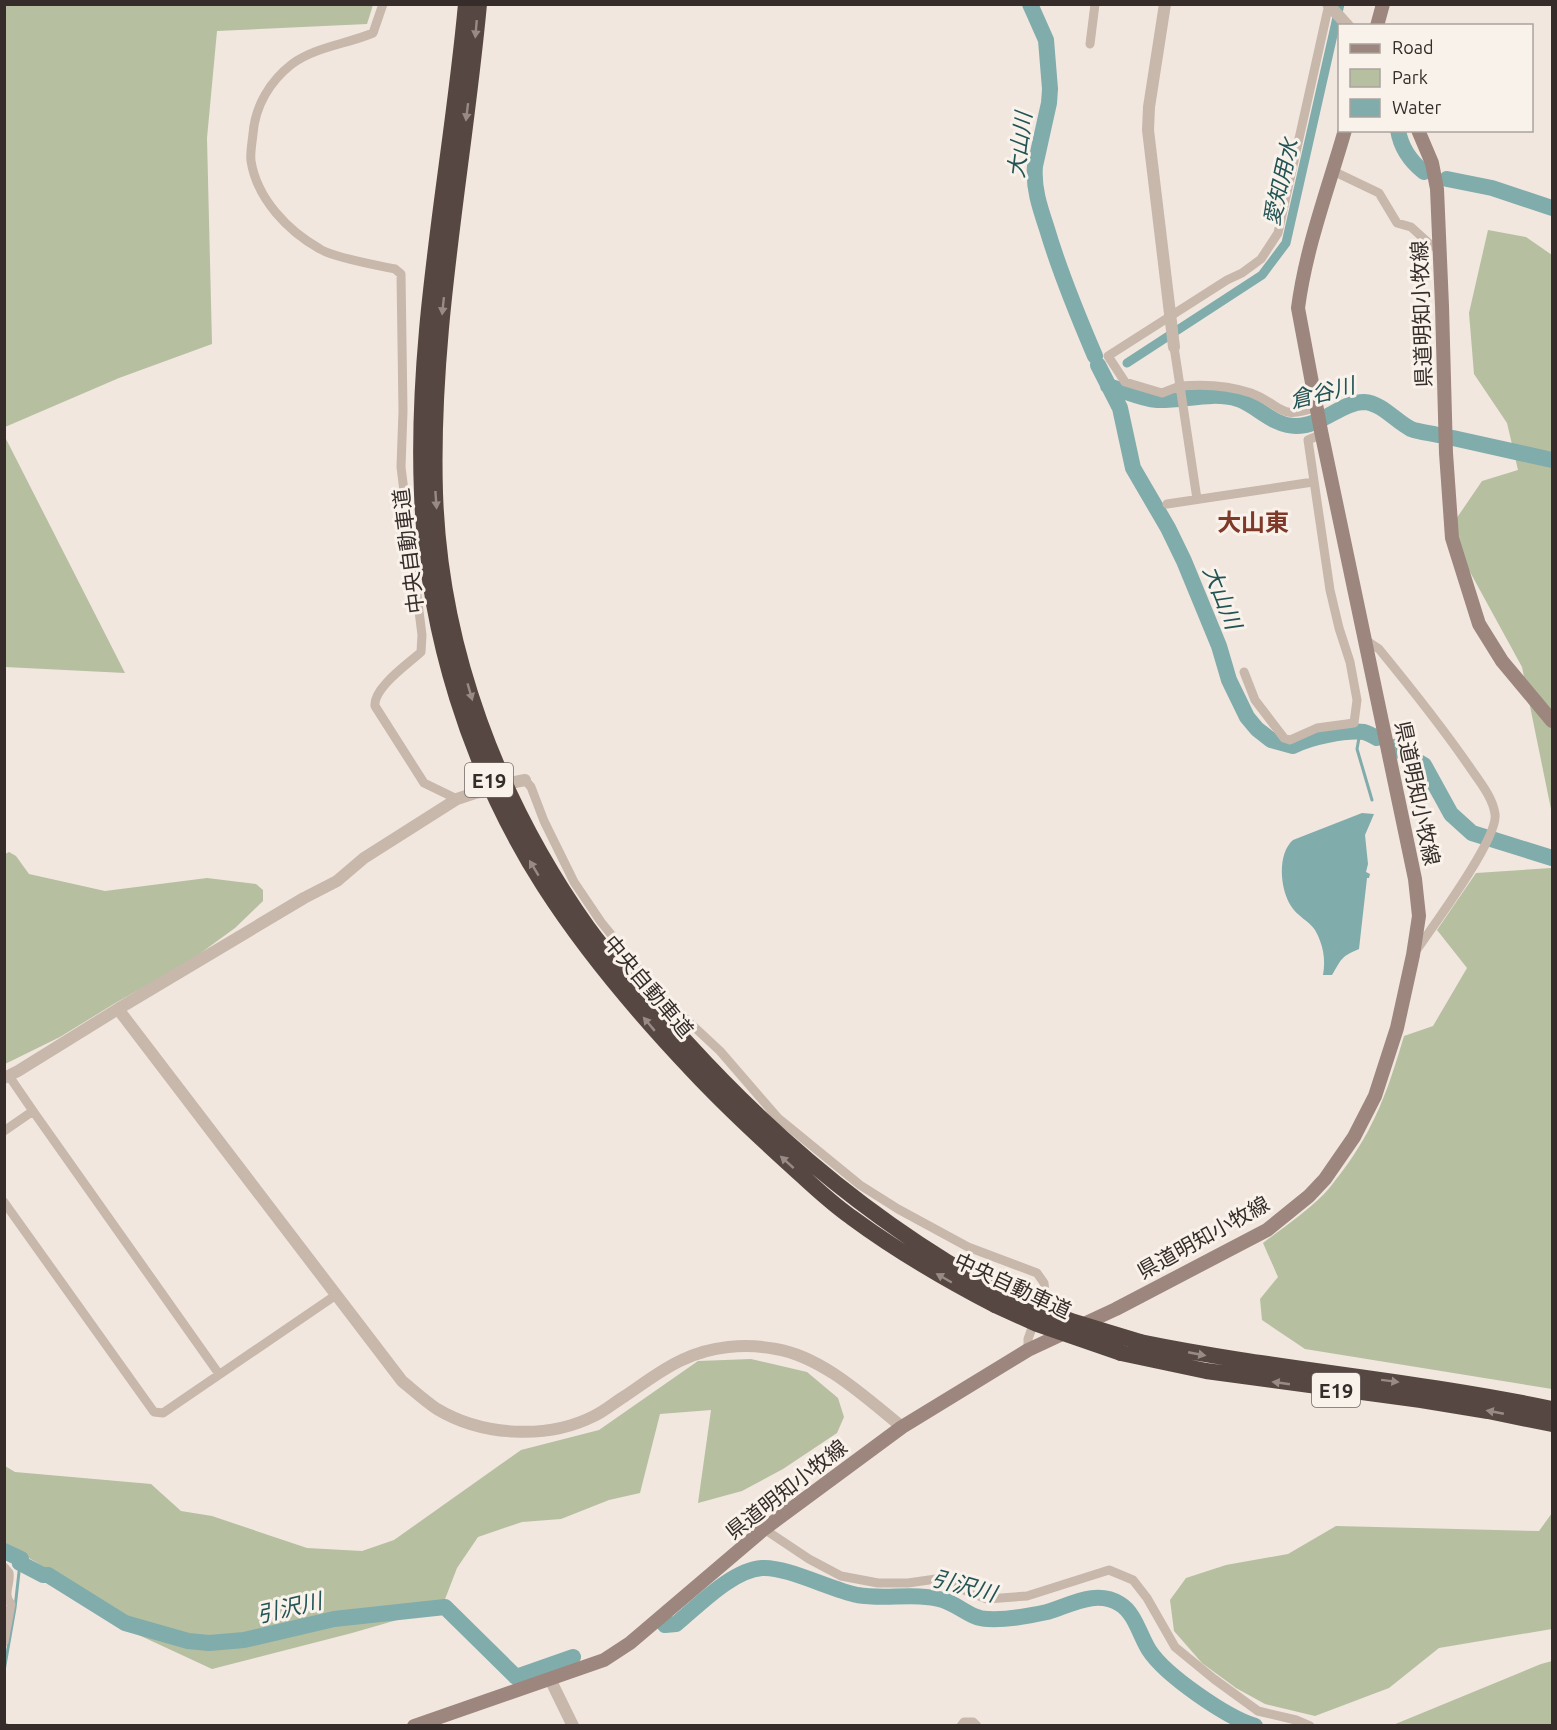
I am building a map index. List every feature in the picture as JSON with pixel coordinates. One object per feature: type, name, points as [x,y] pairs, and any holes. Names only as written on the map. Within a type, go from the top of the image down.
[{"type":"highway","name":"中央自動車道","points":[[465,4],[462,50],[426,334],[421,427],[422,496],[427,553],[441,634],[460,705],[480,762],[522,849],[562,912],[622,993],[685,1063],[749,1128],[848,1216],[907,1257],[995,1305],[1037,1324],[1120,1353],[1206,1371],[1421,1400],[1552,1424]]},
{"type":"highway","name":"中央自動車道","points":[[479,4],[440,335],[435,427],[435,495],[440,551],[452,621],[472,701],[492,757],[515,807],[540,852],[591,931],[634,985],[718,1077],[818,1171],[859,1203],[962,1272],[1012,1299],[1074,1322],[1140,1342],[1208,1356],[1491,1396],[1552,1409]]},
{"type":"main road","points":[[1378,24],[1383,4]]},
{"type":"main road","name":"県道明知小牧線","points":[[414,1725],[604,1660],[630,1643],[764,1529],[902,1427],[1028,1350],[1116,1309],[1267,1230],[1309,1196],[1325,1179],[1354,1137],[1376,1096],[1397,1028],[1419,916],[1415,879],[1317,411],[1298,308],[1315,229],[1345,132]]},
{"type":"main road","name":"県道明知小牧線","points":[[1419,132],[1432,163],[1437,189],[1446,453],[1452,538],[1479,624],[1502,661],[1552,721]]},
{"type":"street","points":[[383,4],[373,33],[310,54],[294,63],[277,78],[266,91],[254,120],[250,159],[255,177],[266,200],[302,237],[322,251],[395,269],[401,274],[403,411],[401,467],[422,635],[421,652],[382,688],[374,701],[424,783],[457,799]]},
{"type":"street","points":[[1090,44],[1095,4]]},
{"type":"street","points":[[1165,4],[1149,107],[1148,130],[1169,317],[1197,499]]},
{"type":"street","points":[[1317,411],[1287,413],[1250,393],[1208,384],[1162,393],[1125,382],[1108,356],[1262,259],[1278,233],[1329,5]]},
{"type":"street","points":[[1329,5],[1345,24]]},
{"type":"street","points":[[1333,171],[1379,193],[1397,223],[1411,227],[1432,246],[1439,247]]},
{"type":"street","points":[[1244,672],[1256,700],[1284,738],[1290,740],[1317,728],[1354,723],[1357,700],[1350,662],[1338,628],[1330,590],[1308,440],[1322,432]]},
{"type":"street","points":[[1167,504],[1313,482]]},
{"type":"street","points":[[1364,639],[1379,649],[1449,738],[1484,788],[1496,815],[1492,831],[1458,892],[1413,955]]},
{"type":"street","points":[[520,781],[531,787],[544,821],[574,882],[601,922],[662,997],[720,1052],[778,1118],[860,1185],[898,1209],[969,1246],[1037,1273],[1044,1283],[1045,1292],[1028,1339],[1028,1350]]},
{"type":"street","points":[[219,1374],[7,1077],[294,904],[338,881],[364,858],[457,799],[472,794]]},
{"type":"street","points":[[118,1009],[402,1381],[437,1409],[472,1425],[515,1432],[554,1430],[594,1416],[683,1360],[717,1348],[746,1346],[777,1349],[807,1360],[838,1376],[902,1427]]},
{"type":"street","points":[[4,1131],[33,1111]]},
{"type":"street","points":[[4,1202],[154,1412],[163,1413],[336,1295]]},
{"type":"street","points":[[764,1529],[809,1559],[841,1576],[878,1582],[936,1580],[987,1599],[1027,1596],[1109,1570],[1133,1580],[1147,1598],[1175,1647],[1214,1679],[1258,1711],[1310,1725]]},
{"type":"street","points":[[4,1567],[10,1577],[6,1593],[11,1605],[4,1642]]},
{"type":"street","points":[[550,1679],[573,1725]]},
{"type":"street","points":[[961,1725],[964,1722],[973,1722],[976,1725]]},
{"type":"green space","points":[[5,4],[373,5],[367,24],[217,31],[207,138],[212,344],[119,378],[5,427]]},
{"type":"green space","points":[[1488,230],[1526,237],[1552,255],[1552,814],[1522,667],[1464,561],[1452,525],[1482,481],[1518,470],[1507,423],[1474,374],[1469,313]]},
{"type":"green space","points":[[5,437],[125,673],[5,667]]},
{"type":"green space","points":[[9,852],[16,856],[29,874],[105,891],[207,878],[256,884],[263,890],[263,901],[235,928],[187,963],[60,1037],[5,1064],[5,854]]},
{"type":"green space","points":[[1551,868],[1552,1389],[1305,1349],[1262,1320],[1260,1299],[1278,1277],[1263,1243],[1317,1201],[1341,1173],[1372,1124],[1404,1036],[1433,1026],[1467,968],[1437,930],[1476,873]]},
{"type":"green space","points":[[751,1359],[807,1372],[838,1398],[844,1417],[837,1433],[783,1469],[742,1491],[698,1503],[711,1410],[660,1414],[640,1493],[609,1500],[561,1519],[522,1522],[478,1537],[457,1568],[442,1607],[212,1669],[130,1631],[51,1571],[5,1544],[5,1466],[15,1472],[151,1484],[181,1511],[212,1516],[307,1548],[362,1551],[394,1540],[521,1450],[599,1430],[698,1361]]},
{"type":"green space","points":[[1552,1513],[1552,1629],[1439,1648],[1389,1688],[1315,1716],[1265,1704],[1236,1688],[1202,1663],[1174,1631],[1170,1600],[1186,1578],[1226,1565],[1288,1554],[1336,1526],[1539,1531]]},
{"type":"green space","points":[[1552,1661],[1552,1725],[1393,1725],[1541,1664]]},
{"type":"water","points":[[1362,813],[1374,814],[1365,835],[1368,864],[1366,872],[1370,874],[1367,878],[1359,949],[1342,959],[1332,975],[1323,975],[1324,957],[1318,935],[1294,910],[1284,890],[1282,863],[1284,854],[1293,840]]},
{"type":"waterway","name":"大山川","points":[[1030,4],[1046,40],[1050,89],[1035,166],[1036,190],[1057,262],[1095,356]]},
{"type":"waterway","name":"愛知用水","points":[[1127,363],[1262,275],[1286,243],[1340,4]]},
{"type":"waterway","points":[[1398,132],[1407,154],[1424,172]]},
{"type":"waterway","points":[[1447,179],[1492,188],[1552,208]]},
{"type":"waterway","name":"大山川","points":[[1098,365],[1120,408],[1133,468],[1168,528],[1184,561],[1219,646],[1229,680],[1247,717],[1271,740],[1293,746],[1318,737],[1347,732],[1364,732],[1377,738]]},
{"type":"waterway","name":"倉谷川","points":[[1108,386],[1157,400],[1208,396],[1238,399],[1280,423],[1296,426],[1314,422],[1356,403],[1371,403],[1411,429],[1438,435]]},
{"type":"waterway","name":"倉谷川","points":[[1453,438],[1552,460]]},
{"type":"waterway","points":[[1360,732],[1357,749],[1372,800]]},
{"type":"waterway","name":"大山川","points":[[1394,747],[1424,765],[1451,814],[1472,833],[1552,858]]},
{"type":"waterway","name":"引沢川","points":[[4,1551],[21,1559],[20,1563],[43,1575],[48,1575],[125,1623],[188,1641],[209,1643],[244,1640],[334,1619],[445,1607],[516,1677],[573,1657]]},
{"type":"waterway","points":[[4,1671],[20,1563]]},
{"type":"waterway","name":"引沢川","points":[[665,1625],[676,1624],[727,1582],[751,1570],[762,1568],[796,1574],[857,1595],[943,1600],[976,1617],[988,1619],[1033,1615],[1084,1600],[1102,1598],[1120,1604],[1130,1613],[1149,1650],[1182,1683],[1228,1714],[1255,1726]]},
{"type":"waterway","points":[[4,1724],[9,1726]]},
{"type":"tunnel","points":[[472,794],[500,787]]},
{"type":"district","name":"大山東","points":[[1253,522]]}]
